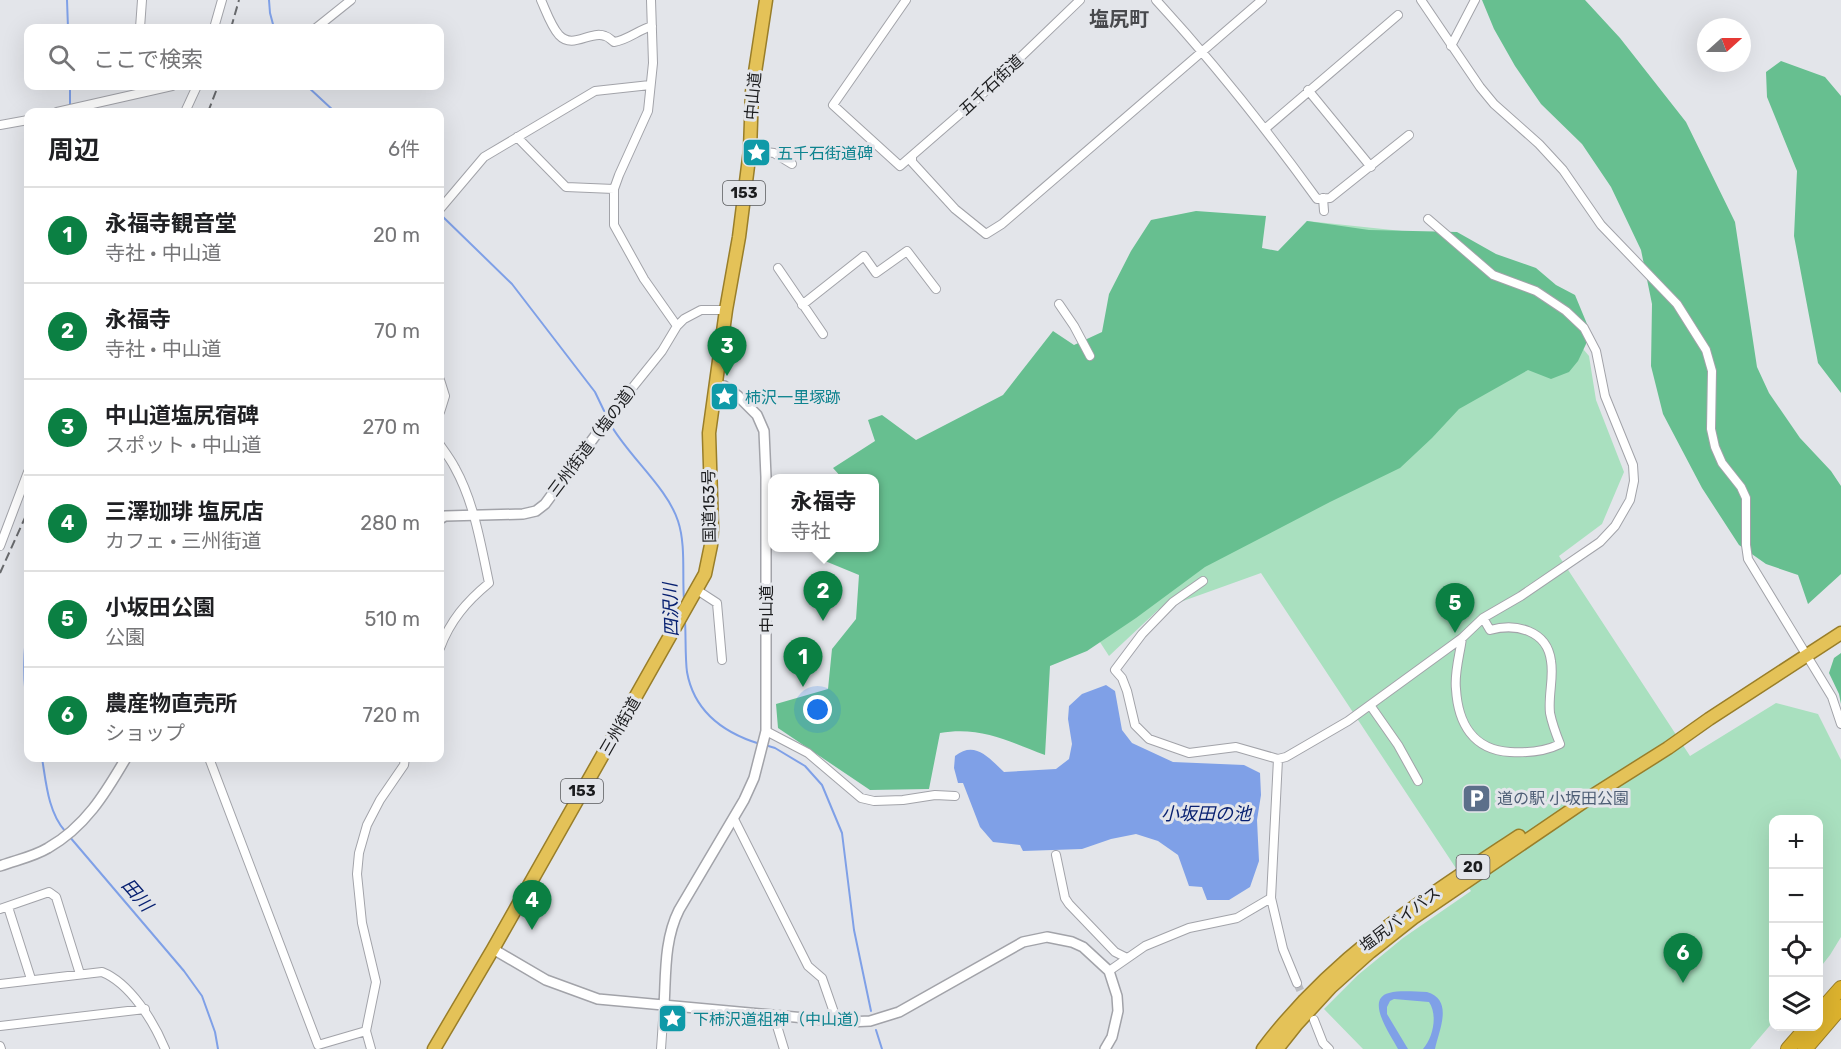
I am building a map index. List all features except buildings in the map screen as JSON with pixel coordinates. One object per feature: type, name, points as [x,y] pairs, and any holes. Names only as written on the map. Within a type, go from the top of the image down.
[{"type":"highway","name":"中山道","points":[[716,385],[739,237],[750,150],[752,92],[766,0]]},
{"type":"highway","name":"国道153号","points":[[680,621],[705,574],[711,545],[709,433],[716,385]]},
{"type":"highway","name":"三州街道","points":[[434,1049],[680,621]]},
{"type":"highway","name":"塩尻バイパス","points":[[1277,1049],[1331,987],[1413,918],[1582,802],[1841,633]]},
{"type":"highway","name":"塩尻バイパス","points":[[1263,1049],[1323,980],[1399,917],[1672,736],[1709,719]]},
{"type":"highway","points":[[1823,1008],[1841,988]]},
{"type":"highway","points":[[1805,1049],[1841,1007]]},
{"type":"highway","points":[[1788,1049],[1804,1031]]},
{"type":"street","points":[[140,24],[142,0]]},
{"type":"street","points":[[215,24],[222,0]]},
{"type":"street","points":[[321,24],[351,0]]},
{"type":"street","points":[[541,0],[557,34],[569,41],[587,39],[597,35],[605,36],[614,42],[622,41],[641,29],[652,26]]},
{"type":"street","points":[[651,0],[653,63],[648,111],[614,189],[614,225],[644,279],[677,326]]},
{"type":"street","name":"五千石街道","points":[[906,0],[833,105],[900,166],[990,87],[1080,0]]},
{"type":"street","points":[[1156,0],[1266,128],[1317,199],[1330,198],[1409,135]]},
{"type":"street","points":[[912,157],[912,162],[955,209],[986,234],[1010,217],[1262,0]]},
{"type":"street","points":[[1421,0],[1451,46],[1494,104],[1539,144],[1563,170],[1601,225],[1677,304],[1706,350],[1712,371],[1710,411],[1713,438],[1722,463],[1741,487],[1746,498],[1748,559],[1832,697],[1841,724]]},
{"type":"street","points":[[1451,46],[1475,0]]},
{"type":"street","points":[[1266,128],[1398,15]]},
{"type":"street","points":[[444,203],[484,157],[595,91],[650,85]]},
{"type":"street","points":[[75,108],[134,90]]},
{"type":"street","points":[[187,108],[194,90]]},
{"type":"street","points":[[1308,90],[1371,167]]},
{"type":"street","points":[[0,125],[24,121]]},
{"type":"street","points":[[517,137],[566,187],[614,189]]},
{"type":"street","points":[[750,150],[774,153],[792,164]]},
{"type":"street","points":[[1323,198],[1324,211]]},
{"type":"street","points":[[1203,581],[1173,602],[1142,634],[1115,670],[1122,678],[1127,691],[1135,725],[1149,739],[1178,750],[1202,752],[1236,747],[1278,759],[1305,747],[1370,705],[1462,638],[1483,618],[1521,596],[1600,542],[1615,526],[1630,500],[1634,481],[1633,465],[1605,396],[1596,351],[1584,328],[1566,311],[1536,291],[1492,275],[1428,219]]},
{"type":"street","points":[[802,305],[864,256],[876,273],[907,251],[936,289]]},
{"type":"street","points":[[778,268],[823,334]]},
{"type":"street","points":[[1059,304],[1074,326],[1090,357]]},
{"type":"street","name":"三州街道（塩の道）","points":[[444,517],[523,514],[541,508],[662,351],[677,326],[684,319],[701,310],[726,310]]},
{"type":"street","name":"中山道","points":[[661,1049],[667,954],[672,925],[734,819],[754,778],[765,734],[766,477],[764,430],[757,415],[738,396],[724,386],[716,385]]},
{"type":"street","points":[[444,451],[455,466],[465,488],[489,584],[475,594],[456,614],[444,640]]},
{"type":"street","points":[[0,546],[24,483]]},
{"type":"street","points":[[695,594],[717,603],[722,660]]},
{"type":"street","points":[[1462,638],[1455,687],[1460,712],[1467,730],[1479,743],[1497,751],[1523,753],[1548,750],[1560,744],[1550,713],[1551,662],[1546,645],[1535,633],[1518,627],[1490,630],[1483,618]]},
{"type":"street","points":[[1370,705],[1398,745],[1418,780]]},
{"type":"street","points":[[765,734],[808,753],[861,798],[874,801],[903,800],[935,795],[955,796]]},
{"type":"street","points":[[1278,759],[1271,898],[1283,949],[1298,983]]},
{"type":"street","points":[[0,866],[47,849],[78,827],[103,796],[124,762]]},
{"type":"street","points":[[211,762],[318,1045],[366,1031]]},
{"type":"street","points":[[371,1049],[366,1031],[376,982],[362,923],[357,874],[359,853],[367,825],[404,762]]},
{"type":"street","points":[[734,819],[808,966],[822,978],[837,1021]]},
{"type":"street","points":[[1056,855],[1065,898],[1069,904],[1116,952],[1127,958]]},
{"type":"street","points":[[31,980],[4,908],[48,892],[56,897],[80,974]]},
{"type":"street","points":[[1109,971],[1145,946],[1189,928],[1237,918],[1271,898]]},
{"type":"street","points":[[493,949],[546,980],[587,997],[774,1016],[870,1021],[916,1004],[1003,952],[1034,939],[1047,937],[1072,942],[1094,955],[1109,971],[1117,996],[1118,1011],[1112,1037],[1105,1049]]},
{"type":"street","points":[[0,984],[102,972],[111,975],[145,1009],[165,1049]]},
{"type":"street","points":[[0,1026],[145,1009]]},
{"type":"street","points":[[774,1016],[784,1049]]},
{"type":"street","points":[[1314,1020],[1323,1043],[1329,1049]]},
{"type":"green space","points":[[1482,0],[1585,0],[1620,38],[1686,122],[1735,222],[1757,367],[1769,393],[1800,438],[1831,471],[1841,486],[1841,574],[1808,604],[1798,575],[1766,564],[1739,545],[1702,488],[1663,414],[1651,366],[1652,304],[1641,250],[1611,187],[1582,144],[1541,104],[1515,66],[1494,29]]},
{"type":"green space","points":[[1781,61],[1825,77],[1841,96],[1841,393],[1818,363],[1794,236],[1797,171],[1767,97],[1766,72]]},
{"type":"green space","points":[[1196,211],[1266,216],[1262,248],[1278,251],[1307,221],[1369,230],[1457,232],[1496,254],[1536,268],[1556,285],[1575,295],[1587,324],[1586,344],[1578,361],[1569,372],[1551,379],[1528,370],[1459,409],[1400,468],[1205,567],[1087,651],[1050,666],[1045,755],[981,733],[954,731],[940,733],[929,789],[870,790],[778,728],[776,704],[828,689],[832,649],[856,619],[859,575],[825,561],[826,552],[879,552],[879,474],[838,474],[833,468],[875,441],[868,420],[882,415],[916,440],[1003,395],[1053,331],[1074,345],[1102,332],[1109,294],[1131,251],[1151,220]]},
{"type":"green space","points":[[1307,221],[1402,231],[1557,318],[1589,356],[1596,400],[1624,472],[1602,524],[1559,556],[1690,756],[1776,703],[1818,714],[1841,760],[1841,937],[1823,964],[1823,815],[1769,815],[1769,1027],[1750,1049],[1363,1049],[1324,1009],[1358,975],[1403,938],[1471,891],[1261,573],[1158,610],[1109,656],[1039,548]]},
{"type":"green space","points":[[1841,653],[1841,704],[1829,673],[1834,658]]},
{"type":"water","name":"小坂田の池","points":[[1106,685],[1115,691],[1122,730],[1132,743],[1173,762],[1244,765],[1260,773],[1261,795],[1257,820],[1259,861],[1250,887],[1229,900],[1207,900],[1202,887],[1189,886],[1178,855],[1158,841],[1136,834],[1111,839],[1082,849],[1023,851],[1020,845],[993,842],[980,827],[963,783],[958,783],[954,768],[955,756],[962,752],[975,750],[1004,772],[1056,769],[1069,759],[1072,744],[1068,719],[1069,706],[1082,694]]},
{"type":"water","points":[[1398,992],[1427,992],[1440,1002],[1443,1016],[1435,1049],[1423,1049],[1429,1039],[1434,1020],[1429,1002],[1394,999],[1387,1007],[1387,1014],[1408,1049],[1398,1049],[1379,1010],[1382,997]]},
{"type":"waterway","name":"田川","points":[[67,0],[68,24]]},
{"type":"waterway","name":"四沢川","points":[[269,0],[273,24]]},
{"type":"waterway","name":"田川","points":[[70,90],[70,107]]},
{"type":"waterway","name":"四沢川","points":[[311,90],[331,108]]},
{"type":"waterway","name":"四沢川","points":[[444,218],[512,284],[595,392],[607,417]]},
{"type":"waterway","name":"四沢川","points":[[609,422],[673,508],[678,521],[683,550],[684,600]]},
{"type":"waterway","name":"四沢川","points":[[685,621],[687,672],[696,698],[723,727],[760,744]]},
{"type":"waterway","name":"四沢川","points":[[765,745],[775,748],[805,766],[822,785],[842,833],[854,930],[871,1011]]},
{"type":"waterway","name":"田川","points":[[43,762],[51,806],[65,831]]},
{"type":"waterway","name":"田川","points":[[69,836],[184,971],[202,996],[215,1032],[218,1049]]},
{"type":"waterway","name":"四沢川","points":[[876,1030],[882,1049]]},
{"type":"tunnel","points":[[1297,983],[1306,1003]]},
{"type":"railway","points":[[232,24],[239,0]]},
{"type":"railway","points":[[210,108],[216,90]]},
{"type":"railway","points":[[0,573],[24,520]]},
{"type":"place","name":"五千石街道碑","points":[[756,153]]},
{"type":"place","name":"中山道塩尻宿碑","points":[[727,376]]},
{"type":"place","name":"柿沢一里塚跡","points":[[724,397]]},
{"type":"place","name":"永福寺","points":[[823,621]]},
{"type":"place","name":"小坂田公園","points":[[1455,633]]},
{"type":"place","name":"永福寺観音堂","points":[[803,687]]},
{"type":"place","name":"道の駅 小坂田公園","points":[[1476,798]]},
{"type":"place","name":"三澤珈琲 塩尻店","points":[[532,930]]},
{"type":"place","name":"農産物直売所","points":[[1683,983]]},
{"type":"place","name":"下柿沢道祖神（中山道）","points":[[672,1019]]},
{"type":"district","name":"塩尻町","points":[[1119,19]]}]
